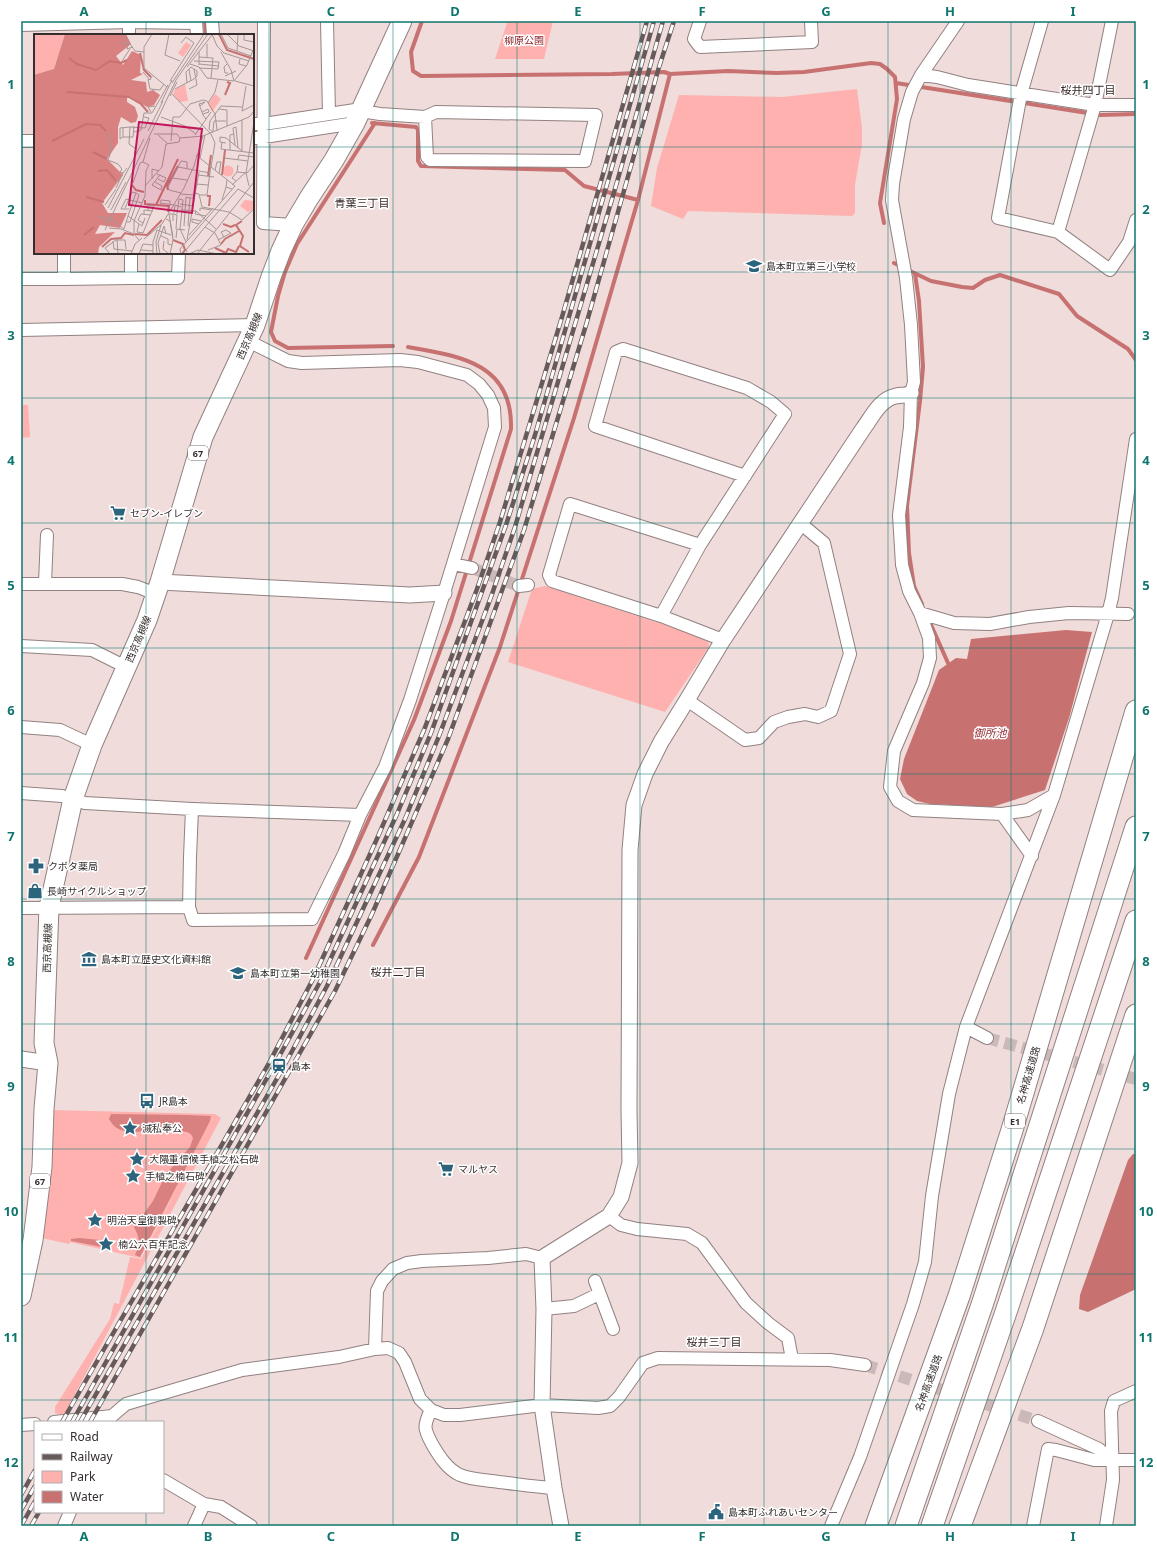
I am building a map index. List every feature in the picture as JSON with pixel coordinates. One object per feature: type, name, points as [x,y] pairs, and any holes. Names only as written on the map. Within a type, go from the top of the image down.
[{"type":"highway","name":"名神高速道路","points":[[876,1526],[959,1296],[1007,1145],[1136,711]]},
{"type":"highway","name":"E1","points":[[906,1526],[983,1302],[1136,827]]},
{"type":"highway","points":[[932,1526],[1136,921]]},
{"type":"highway","points":[[960,1526],[1033,1328],[1136,1015]]},
{"type":"main road","name":"西京高槻線","points":[[21,1296],[33,1240],[42,1168],[44,1109],[48,1063],[44,1043],[49,908],[73,799],[92,745],[147,620],[203,437],[251,333],[271,277],[293,225],[358,117],[402,21]]},
{"type":"street","points":[[212,21],[213,34]]},
{"type":"street","points":[[264,21],[258,223],[293,225]]},
{"type":"street","points":[[327,21],[329,114]]},
{"type":"street","points":[[700,21],[694,39],[700,47],[812,42],[811,21]]},
{"type":"street","points":[[958,21],[917,82],[902,134],[893,184],[892,200],[905,272],[911,325],[914,382],[911,392],[910,427],[899,515],[902,565],[909,591],[925,614],[930,638],[930,658],[923,683],[894,751],[890,787],[898,801],[913,810],[1002,814],[1028,810],[1054,795]]},
{"type":"street","points":[[1042,21],[1020,99],[998,218],[1058,232],[1110,270],[1129,242],[1136,220]]},
{"type":"street","points":[[1058,232],[1094,111],[1112,21]]},
{"type":"street","points":[[129,22],[129,34]]},
{"type":"street","points":[[21,25],[64,27],[129,22],[196,22],[197,34]]},
{"type":"street","points":[[917,82],[936,77],[1020,99],[1094,111],[1136,105]]},
{"type":"street","points":[[260,131],[329,114],[355,110],[358,117]]},
{"type":"street","points":[[260,131],[380,114],[425,116],[436,112],[596,115],[585,161],[430,160],[426,157],[425,116]]},
{"type":"street","points":[[21,141],[34,141]]},
{"type":"street","points":[[64,254],[64,279]]},
{"type":"street","points":[[131,254],[131,278]]},
{"type":"street","points":[[21,279],[178,278],[179,254]]},
{"type":"street","points":[[21,330],[251,333],[288,361],[400,360],[418,362],[467,375],[480,384],[488,395],[494,408],[495,427],[410,700],[385,767],[360,816],[344,854],[312,919],[193,920],[189,907],[192,809]]},
{"type":"street","points":[[661,616],[700,545],[746,476],[785,414],[771,402],[747,388],[622,349],[616,352],[595,426],[746,476]]},
{"type":"street","points":[[375,1349],[377,1291],[382,1280],[393,1269],[407,1263],[422,1261],[488,1258],[526,1254],[542,1258],[609,1216],[621,1197],[630,1162],[629,874],[631,828],[634,805],[645,774],[660,742],[723,640],[881,403],[896,396],[906,396],[911,392]]},
{"type":"street","points":[[831,1526],[860,1458],[913,1304],[925,1262],[932,1196],[949,1094],[966,1027],[1054,795],[1109,610],[1136,439]]},
{"type":"street","points":[[700,545],[570,504],[549,575],[552,581],[661,616],[723,640]]},
{"type":"street","points":[[687,700],[745,740],[760,738],[774,722],[788,717],[805,714],[818,717],[831,711],[850,654],[824,543],[800,524]]},
{"type":"street","points":[[45,583],[47,535]]},
{"type":"street","points":[[453,564],[472,568]]},
{"type":"street","points":[[21,584],[122,584],[158,588],[410,595],[444,593]]},
{"type":"street","points":[[925,614],[954,623],[990,624],[1029,617],[1109,610],[1128,614]]},
{"type":"street","points":[[21,646],[92,650],[126,667]]},
{"type":"street","points":[[21,727],[60,730],[92,745]]},
{"type":"street","points":[[21,793],[62,796],[85,802],[192,809],[360,816]]},
{"type":"street","points":[[1002,814],[1032,856]]},
{"type":"street","points":[[21,908],[189,907]]},
{"type":"street","points":[[966,1027],[987,1038]]},
{"type":"street","points":[[21,1059],[48,1063]]},
{"type":"street","points":[[609,1216],[621,1225],[643,1230],[687,1234],[702,1243],[746,1303],[768,1323],[788,1338],[792,1359]]},
{"type":"street","points":[[542,1258],[544,1309],[542,1405],[561,1526]]},
{"type":"street","points":[[595,1282],[613,1329]]},
{"type":"street","points":[[544,1309],[574,1306],[600,1294]]},
{"type":"street","points":[[73,1421],[111,1419],[126,1404],[242,1370],[339,1357],[375,1349],[388,1348],[399,1354],[405,1362],[420,1399],[431,1410],[444,1415],[460,1415],[542,1405],[598,1408],[610,1406],[619,1397],[643,1363],[658,1358],[830,1360],[865,1365]]},
{"type":"street","points":[[1106,1526],[1113,1461],[1111,1411],[1114,1401],[1136,1391]]},
{"type":"street","points":[[431,1410],[425,1421],[425,1429],[446,1465],[460,1475],[476,1479],[554,1488]]},
{"type":"street","points":[[1038,1421],[1099,1449],[1113,1461]]},
{"type":"street","points":[[21,1424],[34,1424]]},
{"type":"street","points":[[1033,1526],[1048,1450],[1056,1450],[1094,1460],[1136,1460]]},
{"type":"street","points":[[164,1481],[204,1504],[221,1507],[251,1526]]},
{"type":"street","points":[[194,1526],[204,1504]]},
{"type":"street","points":[[64,1526],[70,1513]]},
{"type":"green space","name":"柳原公園","points":[[502,21],[553,21],[544,59],[495,59],[507,23]]},
{"type":"green space","points":[[857,89],[862,128],[862,144],[855,185],[855,213],[852,216],[688,211],[683,219],[651,206],[657,168],[679,95],[782,97]]},
{"type":"green space","points":[[21,405],[28,405],[30,437],[21,438]]},
{"type":"green space","points":[[545,586],[708,639],[709,647],[665,712],[508,662],[532,589]]},
{"type":"green space","points":[[50,1110],[215,1114],[221,1118],[64,1415],[55,1413],[55,1407],[110,1319],[114,1303],[119,1304],[130,1257],[141,1259],[178,1187],[140,1258],[70,1242],[69,1244],[42,1238]]},
{"type":"shaded area","points":[[111,1114],[211,1116],[210,1121],[140,1257],[135,1255],[139,1241],[134,1227],[153,1201],[166,1174],[190,1147],[193,1138],[191,1134],[187,1132],[132,1132],[121,1130],[112,1124],[109,1119]]},
{"type":"shaded area","points":[[79,1238],[103,1241],[102,1247],[71,1241],[71,1239]]},
{"type":"water","name":"御所池","points":[[1066,630],[1092,632],[1069,718],[1045,790],[992,807],[930,804],[917,801],[907,794],[900,779],[904,759],[939,670],[956,658],[967,659],[971,639]]},
{"type":"water","points":[[1133,1154],[1136,1154],[1136,1289],[1088,1312],[1079,1309],[1080,1295],[1128,1160]]},
{"type":"waterway","points":[[205,21],[206,34]]},
{"type":"waterway","points":[[422,21],[411,52],[413,71],[421,76],[664,72],[670,74],[728,71],[777,73],[804,72],[871,63],[880,64],[895,77],[897,99],[880,203],[884,223]]},
{"type":"waterway","points":[[373,945],[419,857],[500,647],[574,418],[638,200],[670,74]]},
{"type":"waterway","points":[[896,83],[1100,115],[1136,114]]},
{"type":"waterway","points":[[293,126],[351,117]]},
{"type":"waterway","points":[[372,123],[416,127],[418,130],[418,161],[421,166],[565,170],[584,186],[638,200]]},
{"type":"waterway","points":[[375,123],[297,244],[285,272],[278,296],[271,332],[275,341],[288,348],[393,346]]},
{"type":"waterway","points":[[254,130],[262,130]]},
{"type":"waterway","points":[[894,263],[902,267]]},
{"type":"waterway","points":[[908,270],[931,281],[973,288],[985,280],[1000,275],[1059,294],[1077,316],[1128,349],[1136,360]]},
{"type":"waterway","points":[[915,274],[919,301],[923,367],[907,506],[909,553],[914,586],[922,604]]},
{"type":"waterway","points":[[306,958],[414,720],[451,621],[511,429],[509,407],[503,390],[493,376],[464,359],[408,347]]},
{"type":"waterway","points":[[928,618],[948,663]]},
{"type":"tunnel","points":[[472,568],[519,586]]},
{"type":"tunnel","points":[[987,1038],[1136,1079]]},
{"type":"tunnel","points":[[865,1365],[1038,1421]]},
{"type":"railway","points":[[63,1421],[269,1063],[313,979],[376,841],[424,730],[477,589],[500,522],[562,317],[647,21]]},
{"type":"railway","points":[[73,1421],[320,982],[397,814],[431,733],[506,525],[535,435],[654,21]]},
{"type":"railway","points":[[81,1421],[283,1068],[327,986],[405,819],[439,736],[491,597],[515,527],[663,21]]},
{"type":"railway","points":[[91,1421],[335,991],[372,914],[448,739],[524,530],[586,325],[659,67],[674,21]]},
{"type":"railway","points":[[21,1495],[34,1472]]},
{"type":"railway","points":[[21,1510],[34,1488]]},
{"type":"railway","points":[[21,1526],[34,1503]]},
{"type":"railway","points":[[31,1526],[38,1513]]},
{"type":"place","name":"島本町立第三小学校","points":[[754,266]]},
{"type":"place","name":"セブン-イレブン","points":[[118,513]]},
{"type":"place","name":"クボタ薬局","points":[[36,866]]},
{"type":"place","name":"長崎サイクルショップ","points":[[35,891]]},
{"type":"place","name":"島本町立歴史文化資料館","points":[[89,959]]},
{"type":"place","name":"島本町立第一幼稚園","points":[[238,973]]},
{"type":"place","name":"島本","points":[[279,1066]]},
{"type":"place","name":"JR島本","points":[[147,1101]]},
{"type":"place","name":"滅私奉公","points":[[130,1128]]},
{"type":"place","name":"大隈重信候手植之松石碑","points":[[137,1159]]},
{"type":"place","name":"マルヤス","points":[[446,1169]]},
{"type":"place","name":"手植之楠石碑","points":[[133,1176]]},
{"type":"place","name":"明治天皇御製碑","points":[[95,1220]]},
{"type":"place","name":"楠公六百年記念","points":[[106,1244]]},
{"type":"place","name":"島本町ふれあいセンター","points":[[716,1512]]},
{"type":"district","name":"桜井四丁目","points":[[1088,89]]},
{"type":"district","name":"青葉三丁目","points":[[362,202]]},
{"type":"district","name":"桜井二丁目","points":[[398,971]]},
{"type":"district","name":"桜井三丁目","points":[[714,1341]]}]
